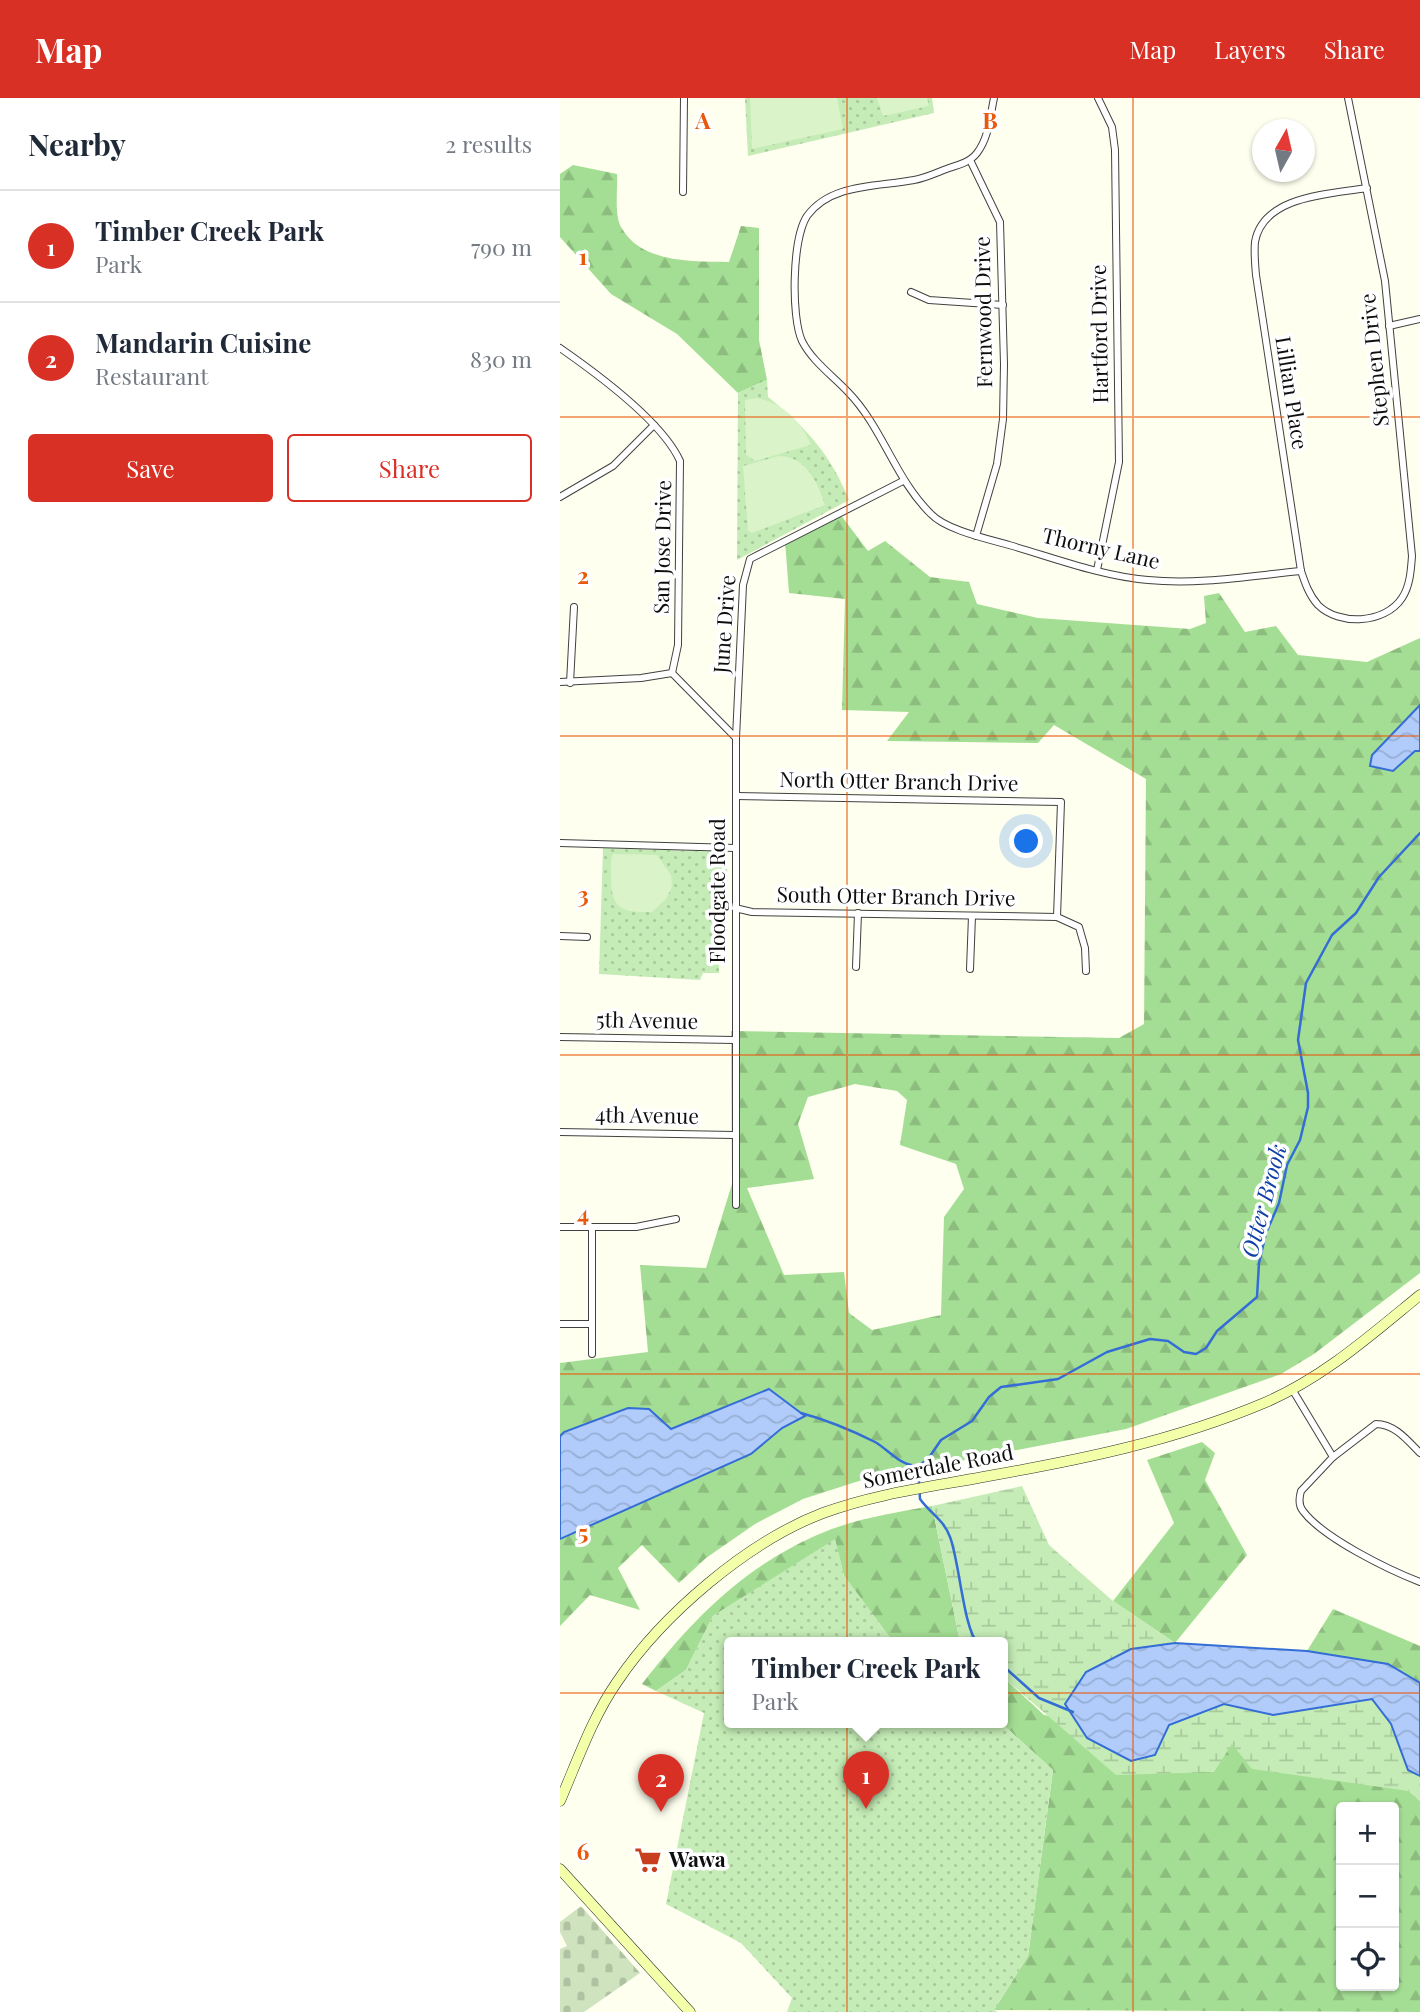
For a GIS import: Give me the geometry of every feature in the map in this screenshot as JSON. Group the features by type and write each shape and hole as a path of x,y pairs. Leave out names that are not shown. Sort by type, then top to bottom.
{"main road":[{"name":"Somerdale Road","path":"560,1801 603,1705 636,1657 724,1570 789,1529 823,1513 881,1496 1040,1467 1163,1439 1265,1403 1292,1390 1338,1361 1420,1295"},
{"path":"560,1869 688,2012"}],"street":[{"path":"683,192 684,98"},
{"path":"970,160 987,133 994,98"},
{"name":"Hartford Drive","path":"1097,570 1119,462 1115,150 1112,127 1098,98"},
{"name":"Stephen Drive","path":"1348,98 1385,281 1412,556 1407,590 1401,601 1387,612"},
{"name":"Fernwood Drive","path":"970,160 1000,222 1003,305 1003,419 997,464 976,536"},
{"name":"Thorny Lane","path":"970,160 917,180 854,189 827,197 807,217 801,231 795,316 801,339 808,352 859,403 916,499 940,520 976,536 1097,570 1145,580 1183,582 1301,570"},
{"name":"Lillian Place","path":"1367,188 1286,205 1260,228 1255,242 1256,275 1301,570 1308,592 1319,606 1329,612 1357,620 1387,612"},
{"path":"911,292 929,300 1003,305"},
{"path":"1389,326 1420,319"},
{"path":"560,359 563,351"},
{"name":"San Jose Drive","path":"563,351 592,371 654,425 674,446 680,461 682,479 678,645 672,673"},
{"path":"560,497 613,466 654,425"},
{"name":"June Drive","path":"736,738 743,584 750,559 903,481"},
{"path":"570,683 574,607"},
{"path":"560,682 672,673 736,738"},
{"name":"Floodgate Road","path":"736,738 736,1205"},
{"name":"North Otter Branch Drive","path":"736,796 1061,802 1057,917"},
{"path":"560,843 735,848"},
{"name":"South Otter Branch Drive","path":"735,908 752,912 1057,917"},
{"path":"856,967 858,913"},
{"path":"971,969 972,916"},
{"path":"1057,917 1079,927 1085,948 1086,971"},
{"path":"560,936 587,937"},
{"name":"5th Avenue","path":"560,1037 734,1040"},
{"name":"4th Avenue","path":"560,1132 734,1135"},
{"path":"560,1227 636,1227 676,1219"},
{"path":"592,1228 592,1354"},
{"path":"560,1324 591,1324"},
{"path":"1292,1390 1333,1457"},
{"path":"1420,1453 1394,1429 1376,1424 1333,1457 1301,1490 1299,1505 1303,1512 1339,1540 1395,1572 1420,1582"}],"green space":[{"path":"745,98 932,98 934,113 748,156"},
{"path":"750,98 837,98 843,129 752,149"},
{"path":"877,98 927,98 929,106 883,116"},
{"path":"573,165 617,174 617,209 621,227 641,248 655,254 685,260 729,262 741,226 759,228 759,340 767,380 738,393 677,334 611,294 560,237 560,174"},
{"path":"767,380 768,397 794,419 816,443 834,469 849,500 737,560 738,393"},
{"path":"756,398 774,404 790,414 811,445 755,461 746,455 745,400"},
{"path":"779,456 788,457 804,466 819,488 825,505 752,533 748,531 743,466"},
{"path":"840,514 868,551 885,541 930,577 969,582 977,604 1038,618 1190,629 1206,623 1204,596 1219,593 1245,632 1276,626 1298,655 1367,662 1420,638 1420,1273 1314,1354 1281,1374 1126,1429 862,1480 803,1499 755,1524 706,1558 679,1583 642,1545 618,1568 640,1610 590,1595 560,1626 560,1539 751,1454 782,1428 805,1416 769,1389 671,1429 649,1409 629,1408 560,1436 560,1363 648,1352 640,1265 706,1268 732,1184 731,1031 1119,1038 1144,1024 1146,779 1054,725 1038,743 887,741 909,712 842,710 845,599 789,593 785,541","holes":["855,1084 897,1091 907,1100 900,1145 956,1164 964,1189 944,1217 941,1315 872,1330 849,1313 844,1272 784,1275 747,1188 814,1179 798,1124 808,1097"]},
{"path":"603,848 727,852 728,908 720,914 719,973 703,973 700,980 599,974"},
{"path":"613,854 657,855 671,875 672,887 666,899 652,912 632,911 616,902 611,887"},
{"path":"1202,1442 1215,1453 1205,1480 1247,1555 1175,1643 1113,1601 1174,1523 1147,1460"},
{"path":"1022,1486 1049,1545 1113,1601 1175,1643 1131,1649 1155,1755 1169,1725 1224,1704 1273,1715 1372,1699 1391,1724 1408,1770 1420,1776 1420,1801 1409,1791 1252,1769 1232,1744 1214,1772 1116,1775 1008,1681 1008,1637 959,1637 932,1506"},
{"path":"932,1506 959,1637 890,1637 844,1576 835,1540 713,1616 686,1670 656,1691 642,1684 699,1618 765,1563 831,1529 873,1517"},
{"path":"835,1539 844,1576 890,1637 724,1637 724,1728 1007,1728 1053,1770 1028,1956 994,2010 998,2012 787,2012 792,1998 741,1943 666,1904 704,1713 656,1691 686,1670 713,1616"},
{"path":"1333,1609 1420,1646 1420,1683 1388,1664 1307,1651"},
{"path":"1008,1682 1044,1715 1232,1743 1409,1791 1420,1801 1420,2012 994,2010 1028,1956 1053,1770 1007,1728"},
{"path":"581,1906 640,1973 584,2012 560,2012 560,1949 567,1946 560,1932 560,1922"}],"water":[{"path":"1420,705 1420,751 1415,751 1393,771 1370,766 1372,755"},
{"path":"769,1389 805,1416 782,1428 751,1454 560,1539 560,1436 564,1432 628,1408 649,1409 671,1429"},
{"path":"1175,1643 1307,1651 1388,1664 1420,1683 1420,1776 1408,1770 1391,1724 1372,1699 1273,1715 1224,1704 1169,1725 1155,1755 1131,1761 1087,1738 1065,1704 1086,1672 1131,1649"}],"waterway":[{"name":"Otter Brook","path":"918,1466 928,1459 941,1440 972,1421 989,1397 1001,1387 1058,1379 1107,1352 1150,1339 1168,1341 1184,1352 1196,1354 1206,1348 1217,1331 1257,1297 1259,1263 1266,1233 1279,1203 1287,1165 1300,1140 1308,1107 1298,1040 1306,983 1332,935 1356,913 1379,877 1420,833"},
{"path":"801,1413 857,1433 875,1442 900,1461 918,1466"},
{"path":"918,1466 920,1499 941,1521 950,1537 965,1610 974,1637"},
{"path":"1008,1670 1039,1698 1073,1712"}],"place":[{"name":"Timber Creek Park","path":"866,1809"},
{"name":"Mandarin Cuisine","path":"661,1812"},
{"name":"Wawa","path":"648,1860"}]}
